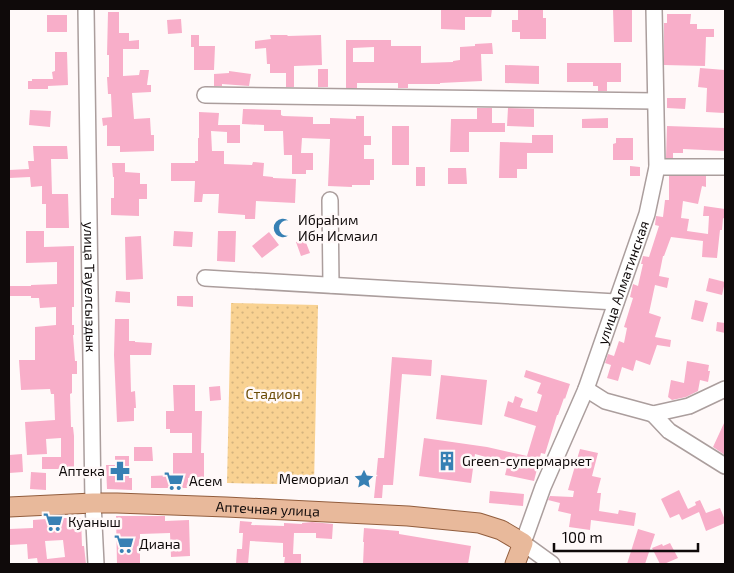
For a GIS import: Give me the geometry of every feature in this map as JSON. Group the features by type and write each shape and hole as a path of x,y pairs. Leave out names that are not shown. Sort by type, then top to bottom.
{"main road":[{"name":"Аптечная улица","path":"9,507 93,503 226,506 408,516 479,524 501,530 523,543"},
{"path":"515,564 523,543"}],"street":[{"name":"улица Тауелсыздык","path":"86,9 93,503 96,564"},
{"name":"улица Алматинская","path":"523,543 543,487 586,389 647,214 657,167 654,9"},
{"path":"205,95 655,101"},
{"path":"657,167 725,167"},
{"path":"330,200 331,286"},
{"path":"205,278 616,302"},
{"path":"586,389 605,401 653,414 689,406 725,389"},
{"path":"653,414 668,431 725,466"},
{"path":"523,543 552,564"}],"green space":[{"name":"Стадион","path":"231,303 318,305 314,485 227,483"}],"building":[{"path":"441,9 492,9 491,17 465,17 465,30 441,29"},
{"path":"518,9 543,9 543,18 546,18 546,39 520,39 520,32 512,32 512,20 518,20"},
{"path":"613,9 632,9 632,42 614,42"},
{"path":"108,12 119,12 119,33 129,33 129,41 139,40 139,49 123,49 123,76 139,75 140,70 149,70 147,85 151,85 151,92 132,93 134,119 150,118 151,135 154,135 154,151 120,152 120,146 107,146 107,125 103,126 102,118 112,117 111,94 108,94 107,77 109,77 109,55 107,55"},
{"path":"667,14 691,14 690,24 697,24 697,29 714,29 714,37 706,37 705,66 664,65 664,23 667,23"},
{"path":"47,15 67,15 67,32 47,32"},
{"path":"181,19 182,33 168,34 167,20"},
{"path":"191,35 199,35 199,46 215,46 214,70 194,70 194,47 191,47"},
{"path":"270,35 321,35 322,65 294,66 294,87 286,87 286,73 270,73 270,64 267,64 266,48 255,49 255,41 271,39"},
{"path":"346,40 391,40 391,46 421,46 421,63 453,62 460,60 460,47 492,43 493,54 481,54 482,81 408,84 408,88 398,88 398,83 357,83 357,88 346,88","holes":["374,47 374,62 353,62 353,48"]},
{"path":"55,52 67,52 68,85 48,86 48,89 28,89 28,81 32,81 32,79 53,79 52,72 55,71"},
{"path":"567,63 621,63 621,82 607,82 607,91 598,91 598,86 593,86 593,82 567,82"},
{"path":"505,65 539,66 539,84 505,83"},
{"path":"700,68 725,70 724,113 706,112 707,88 698,87"},
{"path":"318,69 328,69 328,87 318,87"},
{"path":"229,71 251,74 249,86 222,84 222,86 214,86 214,74 229,73"},
{"path":"667,98 686,98 685,109 667,108"},
{"path":"477,108 492,108 492,123 505,123 505,132 469,132 469,152 450,152 451,119 477,119"},
{"path":"508,108 534,109 534,127 507,126"},
{"path":"243,109 281,110 281,115 283,116 313,117 313,124 330,124 330,118 356,119 356,116 364,116 364,136 371,136 371,145 364,145 364,159 374,159 374,180 370,180 370,185 352,185 352,187 328,186 330,139 302,138 301,153 313,153 313,170 306,170 306,174 292,174 292,155 284,155 283,131 264,131 264,125 242,124"},
{"path":"30,110 51,111 50,127 29,125"},
{"path":"199,112 219,113 218,125 240,125 240,143 227,143 227,132 211,131 212,151 224,151 224,164 252,165 253,162 264,163 263,176 296,179 295,203 256,201 255,219 245,219 245,215 218,213 219,194 203,194 202,202 194,202 195,181 171,181 171,163 195,163 195,161 198,161"},
{"path":"608,118 608,128 582,128 582,119"},
{"path":"392,126 409,126 409,165 392,165"},
{"path":"667,126 725,128 725,151 683,149 683,153 673,153 673,158 666,158"},
{"path":"532,135 553,135 553,153 527,153 527,169 517,169 517,178 499,178 500,142 532,143"},
{"path":"616,138 633,138 633,160 613,160 613,144 616,143"},
{"path":"33,146 67,146 68,159 51,159 52,194 68,194 69,228 46,228 46,204 42,204 42,186 31,187 30,177 9,178 9,170 29,169 28,161 34,161"},
{"path":"112,163 125,163 125,172 140,173 140,184 147,184 147,199 139,199 139,216 111,215 111,198 114,198"},
{"path":"630,166 640,167 640,176 630,176"},
{"path":"416,167 425,167 425,186 416,186"},
{"path":"448,168 466,168 467,184 448,184"},
{"path":"669,176 706,176 706,187 702,186 698,204 683,201 681,218 689,219 687,231 708,234 709,216 703,216 704,206 725,209 725,219 723,218 722,230 720,230 717,258 702,257 703,241 671,237 663,256 659,276 669,278 667,288 655,285 649,313 661,317 655,337 671,340 670,347 657,345 650,365 636,360 633,371 622,367 618,381 607,378 611,365 605,363 608,354 614,356 619,341 624,343 627,328 624,327 633,298 630,297 633,284 638,286 643,256 649,257 659,226 655,225 656,216 663,217 665,200 669,200"},
{"path":"26,231 44,231 44,247 74,246 74,307 72,307 72,325 74,325 73,335 77,374 72,374 72,393 70,394 71,427 73,427 74,436 74,469 42,469 42,457 61,457 61,438 46,439 47,454 27,455 25,422 55,420 54,394 51,394 50,389 21,390 19,360 35,360 35,327 56,325 56,307 40,308 39,298 31,298 31,296 9,296 9,286 57,284 57,262 26,263"},
{"path":"174,231 193,232 192,247 173,246"},
{"path":"218,231 236,231 235,262 217,261"},
{"path":"269,232 279,245 262,258 252,246"},
{"path":"141,236 143,279 126,280 125,237"},
{"path":"305,240 310,253 301,256 296,242"},
{"path":"709,278 725,282 722,295 706,291"},
{"path":"116,291 130,292 130,303 115,302"},
{"path":"177,296 193,296 193,307 177,306"},
{"path":"695,300 708,303 703,322 691,319"},
{"path":"115,319 129,319 129,341 152,343 151,355 130,355 131,392 135,391 136,408 134,408 134,421 117,422 114,355"},
{"path":"717,322 725,323 725,333 716,331"},
{"path":"392,357 432,360 431,376 402,374 393,485 383,485 382,498 374,498 378,458 384,458"},
{"path":"687,361 709,365 708,382 700,380 698,391 686,397 672,400 668,397 671,380 684,383"},
{"path":"526,370 570,384 557,415 545,454 541,453 534,481 505,475 508,463 475,454 471,483 419,476 424,438 487,447 527,456 536,426 504,416 508,401 513,403 515,396 523,399 520,407 537,412 542,395 537,393 541,383 524,377"},
{"path":"441,375 487,380 482,425 436,419"},
{"path":"173,385 195,385 195,411 202,411 201,453 204,453 204,477 188,478 188,488 151,488 151,476 173,475 173,453 192,453 192,433 170,433 170,429 166,429 166,411 174,411"},
{"path":"220,386 221,400 210,401 209,387"},
{"path":"725,421 725,455 713,447"},
{"path":"134,447 152,447 153,461 134,461"},
{"path":"580,449 598,453 592,476 601,478 597,493 601,493 599,511 618,514 619,510 636,513 634,526 591,520 590,530 569,527 571,514 558,511 560,503 548,500 550,496 573,497 574,491 568,490"},
{"path":"22,454 23,472 9,473 9,455"},
{"path":"115,456 129,456 129,478 132,478 132,490 107,489 106,465 115,465"},
{"path":"31,472 46,473 46,490 30,489"},
{"path":"679,490 688,509 696,505 695,502 700,500 706,513 720,508 725,523 706,531 699,512 682,520 679,514 670,518 661,499"},
{"path":"490,491 524,494 523,506 489,503"},
{"path":"116,516 165,516 165,521 189,520 190,556 171,557 170,533 140,534 140,564 117,564"},
{"path":"81,518 82,546 84,546 86,564 38,564 37,558 28,559 27,544 9,545 9,529 33,528 33,520","holes":["63,540 65,557 47,559 45,541"]},
{"path":"240,521 252,522 251,525 284,526 284,523 302,524 312,522 333,524 332,539 316,538 316,533 294,533 293,554 301,554 301,564 284,564 283,543 250,541 248,564 236,564 237,549 242,549 243,533 239,533"},
{"path":"364,528 399,531 399,534 471,546 468,564 363,564"},
{"path":"638,529 655,534 645,564 627,564"},
{"path":"670,543 678,558 660,564 652,548"}],"place":[{"name":"Ибраһим Ибн Исмаил","path":"283,228"},
{"name":"Green-супермаркет","path":"447,461"},
{"name":"Аптека","path":"120,471"},
{"name":"Мемориал","path":"364,479"},
{"name":"Асем","path":"174,481"},
{"name":"Куаныш","path":"53,522"},
{"name":"Диана","path":"124,544"}]}
